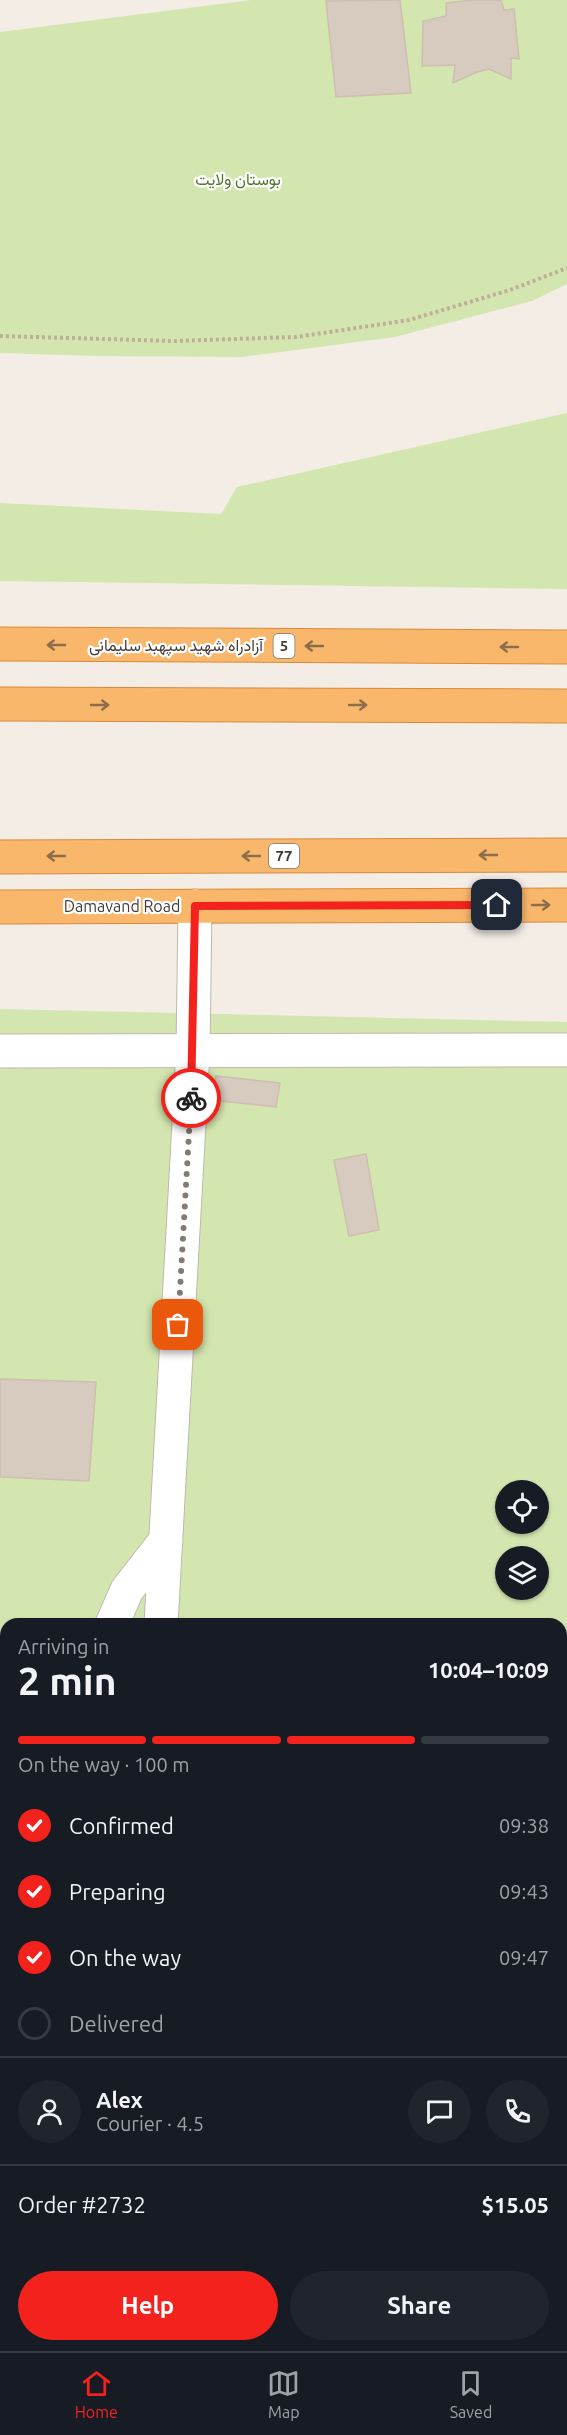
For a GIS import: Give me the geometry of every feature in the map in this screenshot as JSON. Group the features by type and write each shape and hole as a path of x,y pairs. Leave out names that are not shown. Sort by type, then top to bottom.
{"highway":[{"name":"آزادراه شهید سپهبد سلیمانی","path":"0,644 567,647"},
{"path":"0,705 567,706"},
{"name":"77","path":"0,856 567,855"},
{"name":"Damavand Road","path":"0,907 567,905"}],"street":[{"path":"161,1618 193,1052 195,906"},
{"path":"0,1051 567,1050"},
{"path":"115,1618 127,1590 166,1540"}],"path":[{"path":"0,336 174,341 296,337 409,320 510,290 567,268"}],"green space":[{"name":"بوستان ولایت","path":"251,0 567,0 567,284 532,301 395,337 242,357 0,353 0,32"},
{"path":"567,413 567,589 0,581 0,503 221,514 237,487"},
{"path":"0,1009 567,1022 567,1618 0,1618"}],"building":[{"path":"400,0 411,93 336,97 326,1"},
{"path":"501,0 504,10 514,9 519,59 511,58 511,79 489,69 453,83 455,65 422,66 423,21 446,16 446,3"},
{"path":"216,1076 280,1083 276,1107 212,1100"},
{"path":"366,1154 379,1230 349,1236 334,1160"},
{"path":"0,1379 96,1382 89,1481 0,1477"}],"way so far":[{"path":"178,1325 191,1098"}],"route":[{"path":"191,1098 195,906 497,905"}]}
